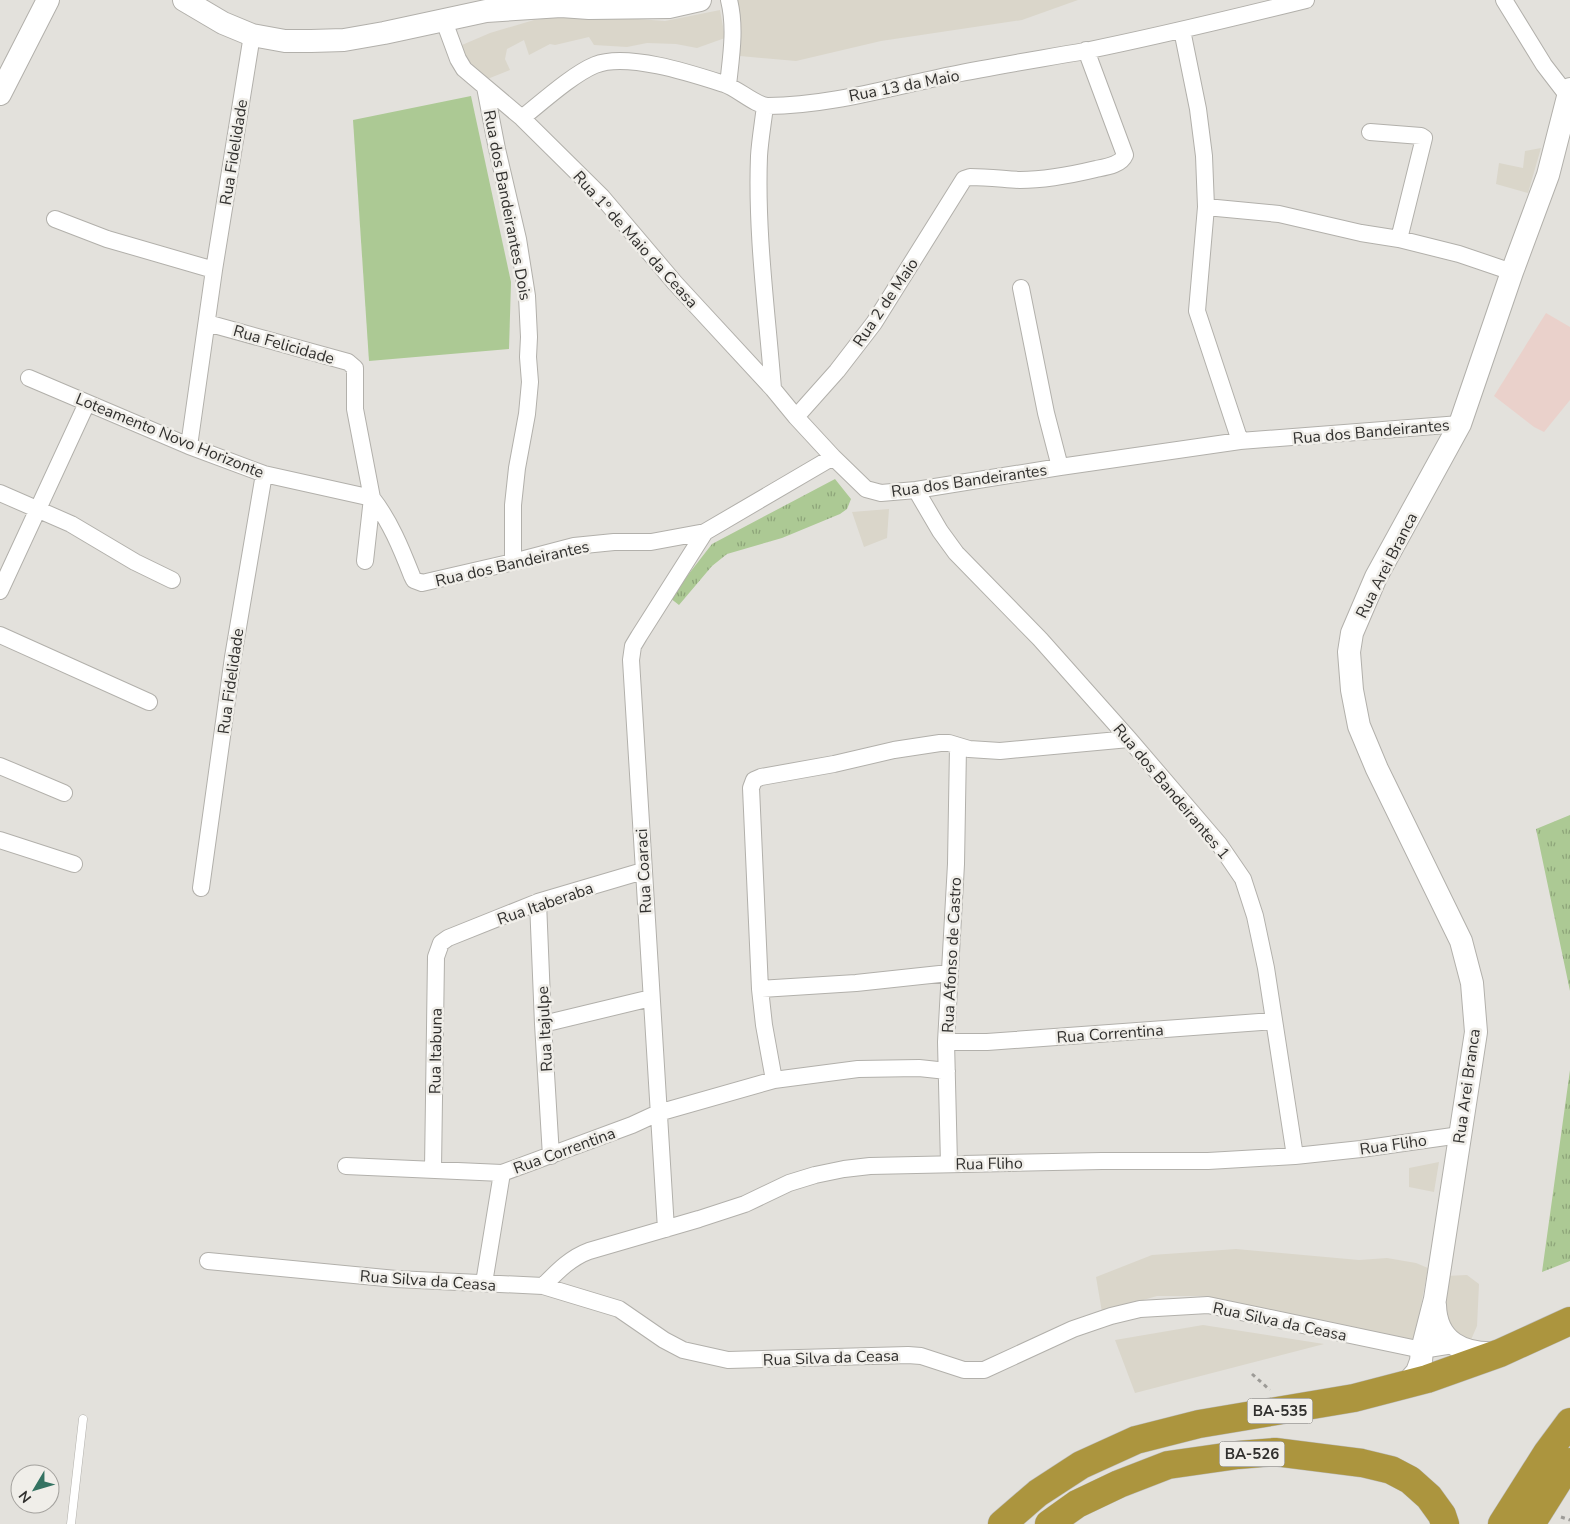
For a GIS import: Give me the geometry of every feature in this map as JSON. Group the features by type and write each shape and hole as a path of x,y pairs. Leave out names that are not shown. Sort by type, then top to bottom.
{"highway":[{"name":"BA-535","path":"1002,1524 1038,1493 1081,1465 1136,1440 1199,1424 1354,1398 1428,1379 1500,1353 1570,1321"},
{"path":"1502,1524 1547,1453 1570,1422"},
{"name":"BA-526","path":"1049,1524 1077,1504 1119,1484 1168,1465 1275,1452 1362,1463 1391,1470 1410,1480 1429,1497 1442,1515 1445,1524"},
{"path":"1531,1524 1570,1462"}],"main road":[{"path":"0,94 48,0"},
{"path":"184,0 223,23 252,35 285,40 344,40 486,11 561,3 589,8 669,7 700,0"},
{"name":"Rua Arei Branca","path":"1401,1386 1417,1372 1435,1299 1476,1032 1472,982 1461,941 1377,769 1359,726 1352,690 1349,652 1352,633 1376,577 1460,424 1548,174 1569,92"},
{"name":"Rua Arei Branca","path":"1435,1299 1436,1318 1442,1332 1453,1345"},
{"path":"1453,1345 1486,1354 1500,1353"}],"street":[{"path":"728,85 732,37 732,12 729,0"},
{"name":"Rua 13 da Maio","path":"765,106 804,103 877,92 951,75 1182,30 1306,0"},
{"name":"Rua Arei Branca","path":"1504,0 1544,65 1569,92"},
{"name":"Rua 1º de Maio da Ceasa","path":"444,21 458,59 464,69 522,118 602,197 675,284 774,389 833,458"},
{"path":"1182,30 1198,110 1204,156 1206,206 1197,311 1240,441"},
{"name":"Rua Fidelidade","path":"189,446 206,322 252,35"},
{"name":"Rua 2 de Maio","path":"796,417 837,371 874,322 964,179 970,176 1021,180 1064,177 1111,165 1122,160 1125,155 1086,50"},
{"path":"522,118 583,72 596,64 607,62 663,66 728,85 765,106 760,156 760,216 764,292 774,389"},
{"name":"Rua dos Bandeirantes Dois","path":"485,86 497,149 518,239 528,296 530,382 513,505 513,562"},
{"path":"1370,132 1421,136 1424,138 1399,239"},
{"path":"1206,206 1279,214 1361,233 1399,239 1459,254 1512,272"},
{"path":"55,219 107,239 214,270"},
{"path":"1021,288 1046,413 1060,467"},
{"name":"Rua Felicidade","path":"206,322 353,365 356,372 356,410 372,498"},
{"name":"Loteamento Novo Horizonte","path":"30,378 189,446 264,474 372,498"},
{"path":"0,591 87,403"},
{"name":"Rua dos Bandeirantes","path":"372,498 383,512 393,531 414,580 422,583 574,546 614,542 651,542 705,532 833,458 866,490 881,493 916,490 1240,441 1460,424"},
{"name":"Rua Fidelidade","path":"201,888 233,657 264,474"},
{"name":"Rua dos Bandeirantes 1","path":"916,490 940,532 956,553 1040,638 1129,739 1219,844 1243,879 1255,916 1266,968 1295,1156"},
{"path":"0,493 71,524 135,562 172,580"},
{"path":"365,561 372,498"},
{"name":"Rua Coaraci","path":"666,1229 631,660 633,646 705,532"},
{"path":"0,635 149,702"},
{"path":"774,1080 764,1025 760,989 751,788 754,780 761,776 940,743 983,751 1000,751 1129,739"},
{"name":"Rua Afonso de Castro","path":"948,1164 946,1042 956,864 958,746"},
{"path":"0,766 64,793"},
{"path":"0,840 74,864"},
{"name":"Rua Itaberaba","path":"448,938 538,902 643,871"},
{"name":"Rua Itajulpe","path":"538,902 551,1156"},
{"name":"Rua Itabuna","path":"432,1169 436,957 441,943 448,938"},
{"path":"760,989 856,983 949,973"},
{"path":"543,1024 651,998"},
{"name":"Rua Correntina","path":"946,1042 987,1042 1274,1022"},
{"name":"Rua Correntina","path":"346,1166 502,1173 632,1125 658,1113 774,1080 858,1069 919,1068 947,1071"},
{"name":"Rua Fliho","path":"543,1286 560,1268 581,1254 745,1204 789,1184 815,1175 844,1169 870,1166 948,1164 1208,1161 1295,1156 1361,1149 1460,1134"},
{"path":"484,1283 502,1173"},
{"name":"Rua Silva da Ceasa","path":"208,1261 386,1278 543,1286 619,1309 664,1340 683,1350 728,1360 908,1355 921,1356 964,1370 984,1370 1073,1329 1111,1316 1140,1309 1208,1305 1422,1350 1453,1345"}],"lane":[{"path":"72,1524 83,1419"}],"shaded area":[{"path":"737,0 1078,0 1022,20 881,41 796,61 740,56 740,20"},
{"path":"720,10 725,38 697,48 676,44 647,43 627,47 594,45 589,37 555,45 550,44 529,55 524,40 507,49 505,59 510,70 485,80 466,64 462,45 490,33 534,20 566,16 597,16 665,21"},
{"path":"1541,148 1528,193 1496,184 1499,163 1523,168 1525,151"},
{"path":"1546,313 1570,327 1570,400 1544,432 1534,427 1494,396"},
{"path":"889,509 887,538 864,547 852,512"},
{"path":"1439,1162 1434,1192 1409,1187 1409,1168"},
{"path":"1236,1249 1359,1260 1387,1258 1416,1263 1428,1268 1414,1342 1206,1296 1157,1296 1102,1312 1096,1277 1152,1255"},
{"path":"1467,1275 1479,1284 1477,1326 1470,1342 1449,1332 1444,1321 1446,1276"},
{"path":"1203,1325 1324,1344 1135,1393 1115,1340"}],"green space":[{"path":"471,96 511,282 509,349 369,361 353,120"},
{"path":"835,479 851,499 847,509 840,514 782,538 727,554 712,566 679,605 670,598 712,544"},
{"path":"1570,815 1570,991 1536,829"},
{"path":"1570,1070 1570,1261 1542,1272"}]}
